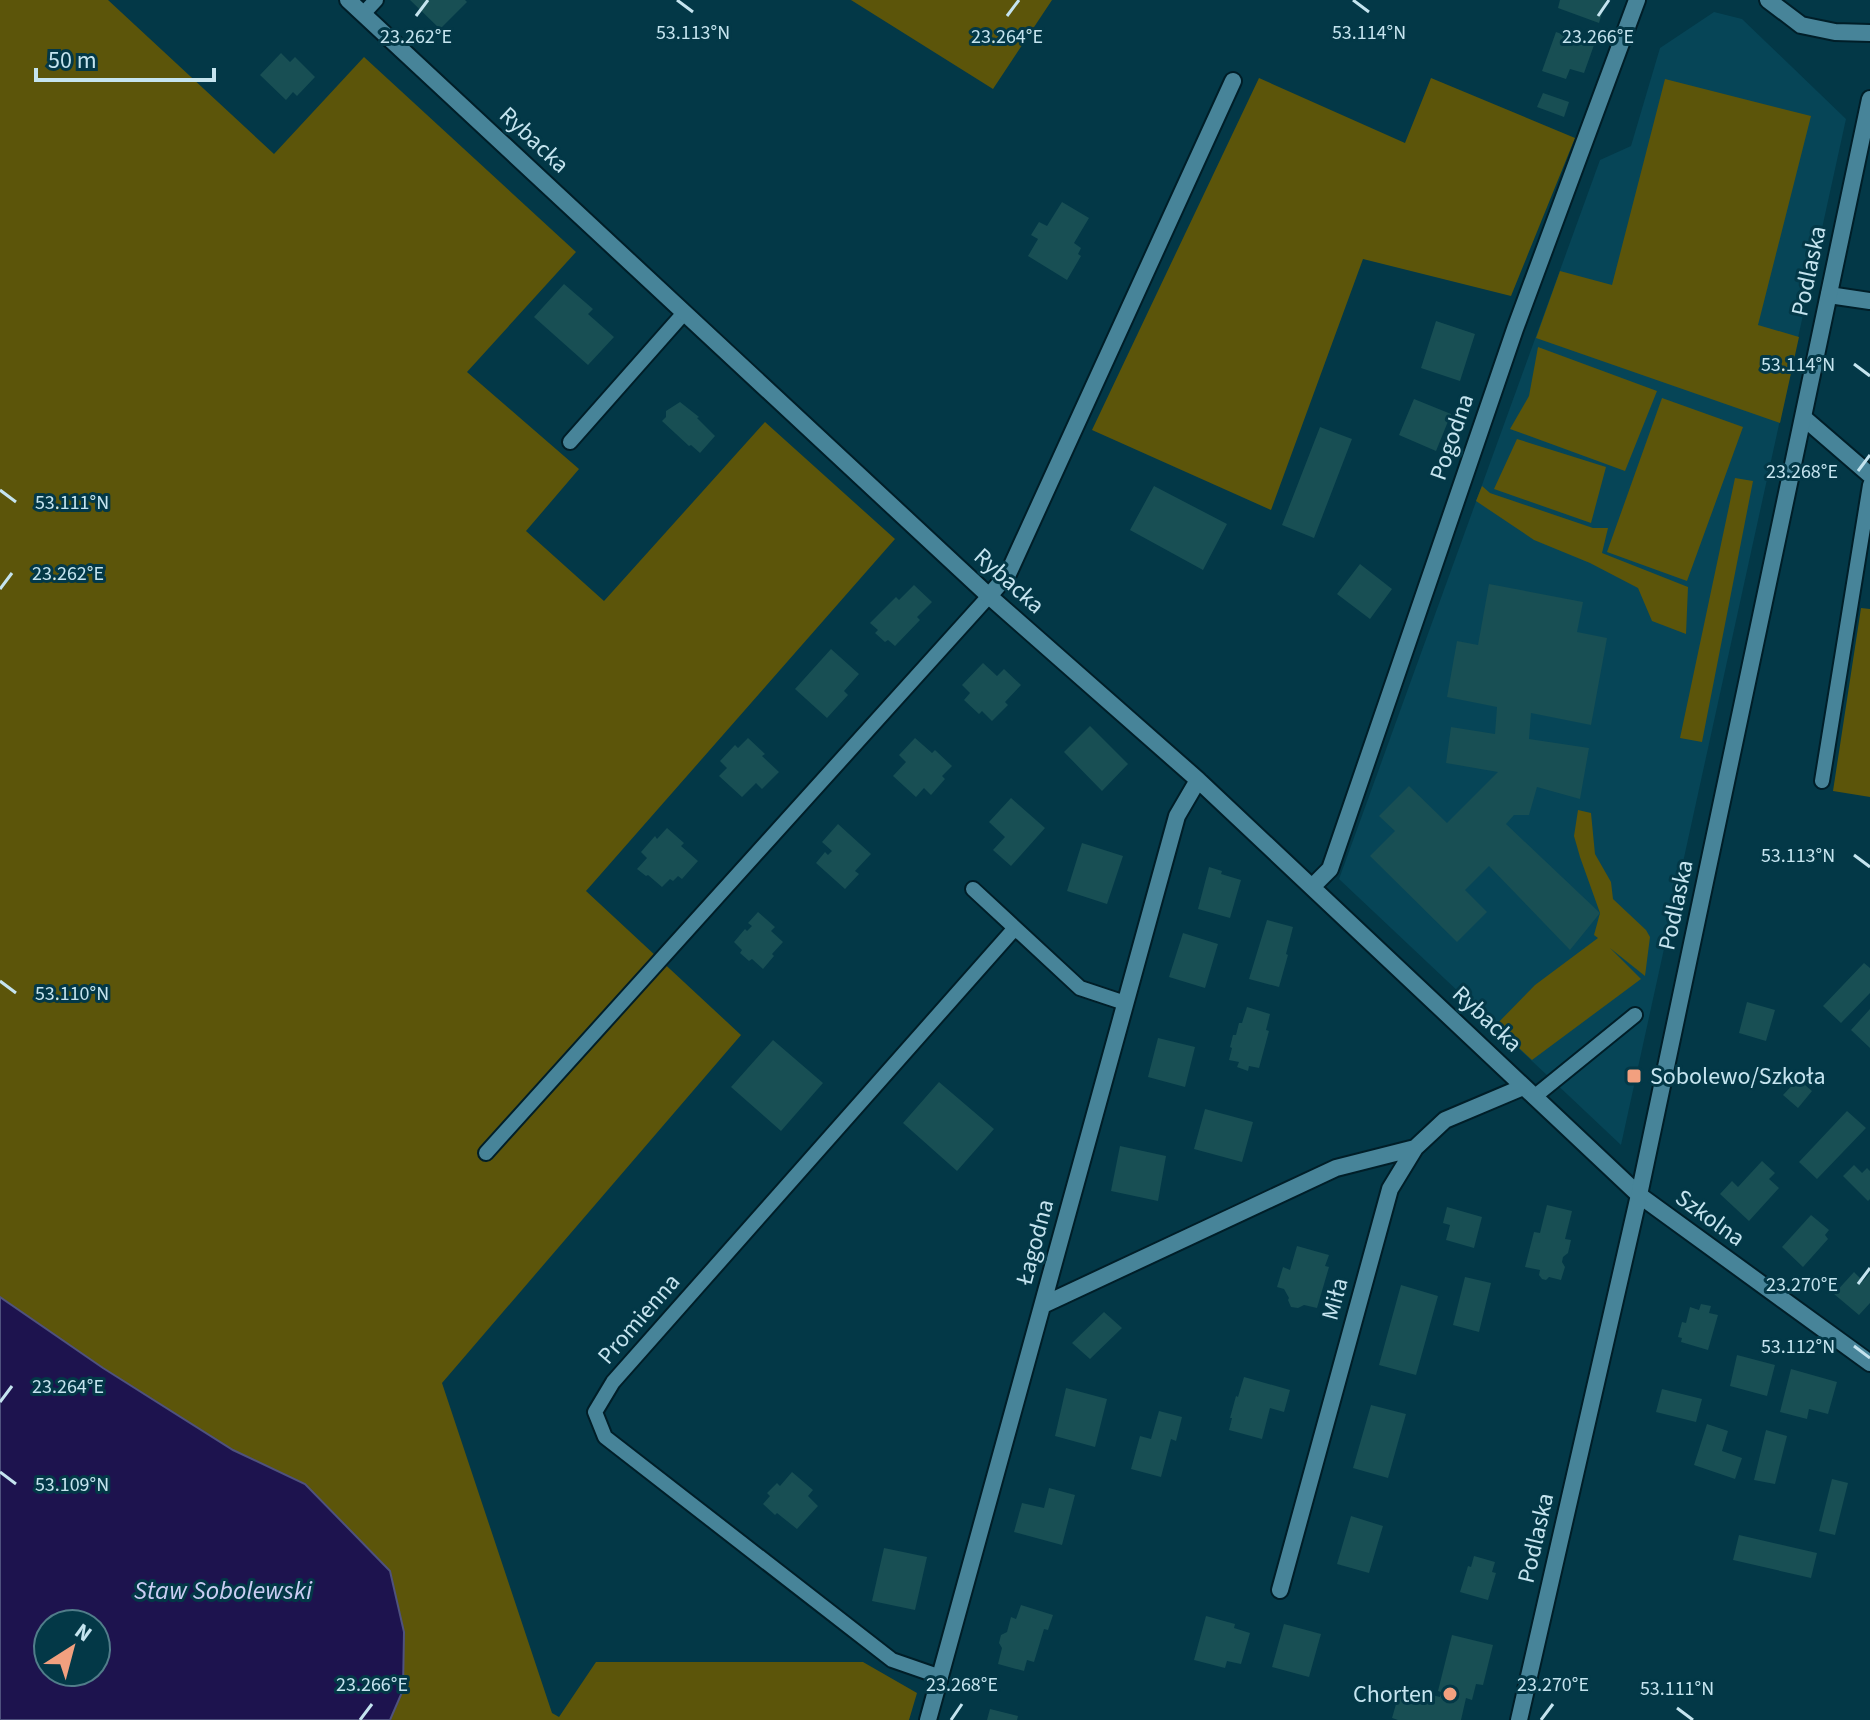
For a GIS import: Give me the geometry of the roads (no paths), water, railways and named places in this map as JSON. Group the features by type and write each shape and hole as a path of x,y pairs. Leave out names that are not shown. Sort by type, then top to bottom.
{"street":[{"name":"Rybacka","path":"348,0 989,596 1198,780 1639,1195"},
{"name":"Pogodna","path":"1312,887 1330,869 1515,329 1637,0"},
{"path":"1768,0 1801,25 1835,32 1870,33"},
{"path":"989,596 1008,574 1233,81"},
{"name":"Podlaska","path":"1519,1720 1639,1195 1870,99"},
{"path":"1829,295 1870,301"},
{"path":"1804,418 1870,475"},
{"name":"Łagodna","path":"928,1720 1177,816 1198,780"},
{"name":"Miła","path":"1280,1590 1390,1189 1415,1148 1445,1120 1529,1092"},
{"path":"1043,1305 1336,1168 1415,1148"},
{"name":"Szkolna","path":"1639,1195 1870,1363"}],"lane":[{"path":"363,14 376,0"},
{"path":"570,442 684,313"},
{"path":"1822,781 1870,485"},
{"path":"486,1153 989,596"},
{"path":"973,889 1080,988 1125,1003"},
{"name":"Promienna","path":"941,1677 892,1660 605,1437 595,1412 613,1382 1015,928"},
{"path":"1529,1092 1635,1015"}],"water":[{"name":"Staw Sobolewski","path":"0,1297 103,1368 233,1450 305,1484 390,1571 404,1632 403,1690 390,1720 0,1720"}],"place":[{"name":"Sobolewo/Szkoła","path":"1634,1076"},
{"name":"Chorten","path":"1450,1694"}]}
